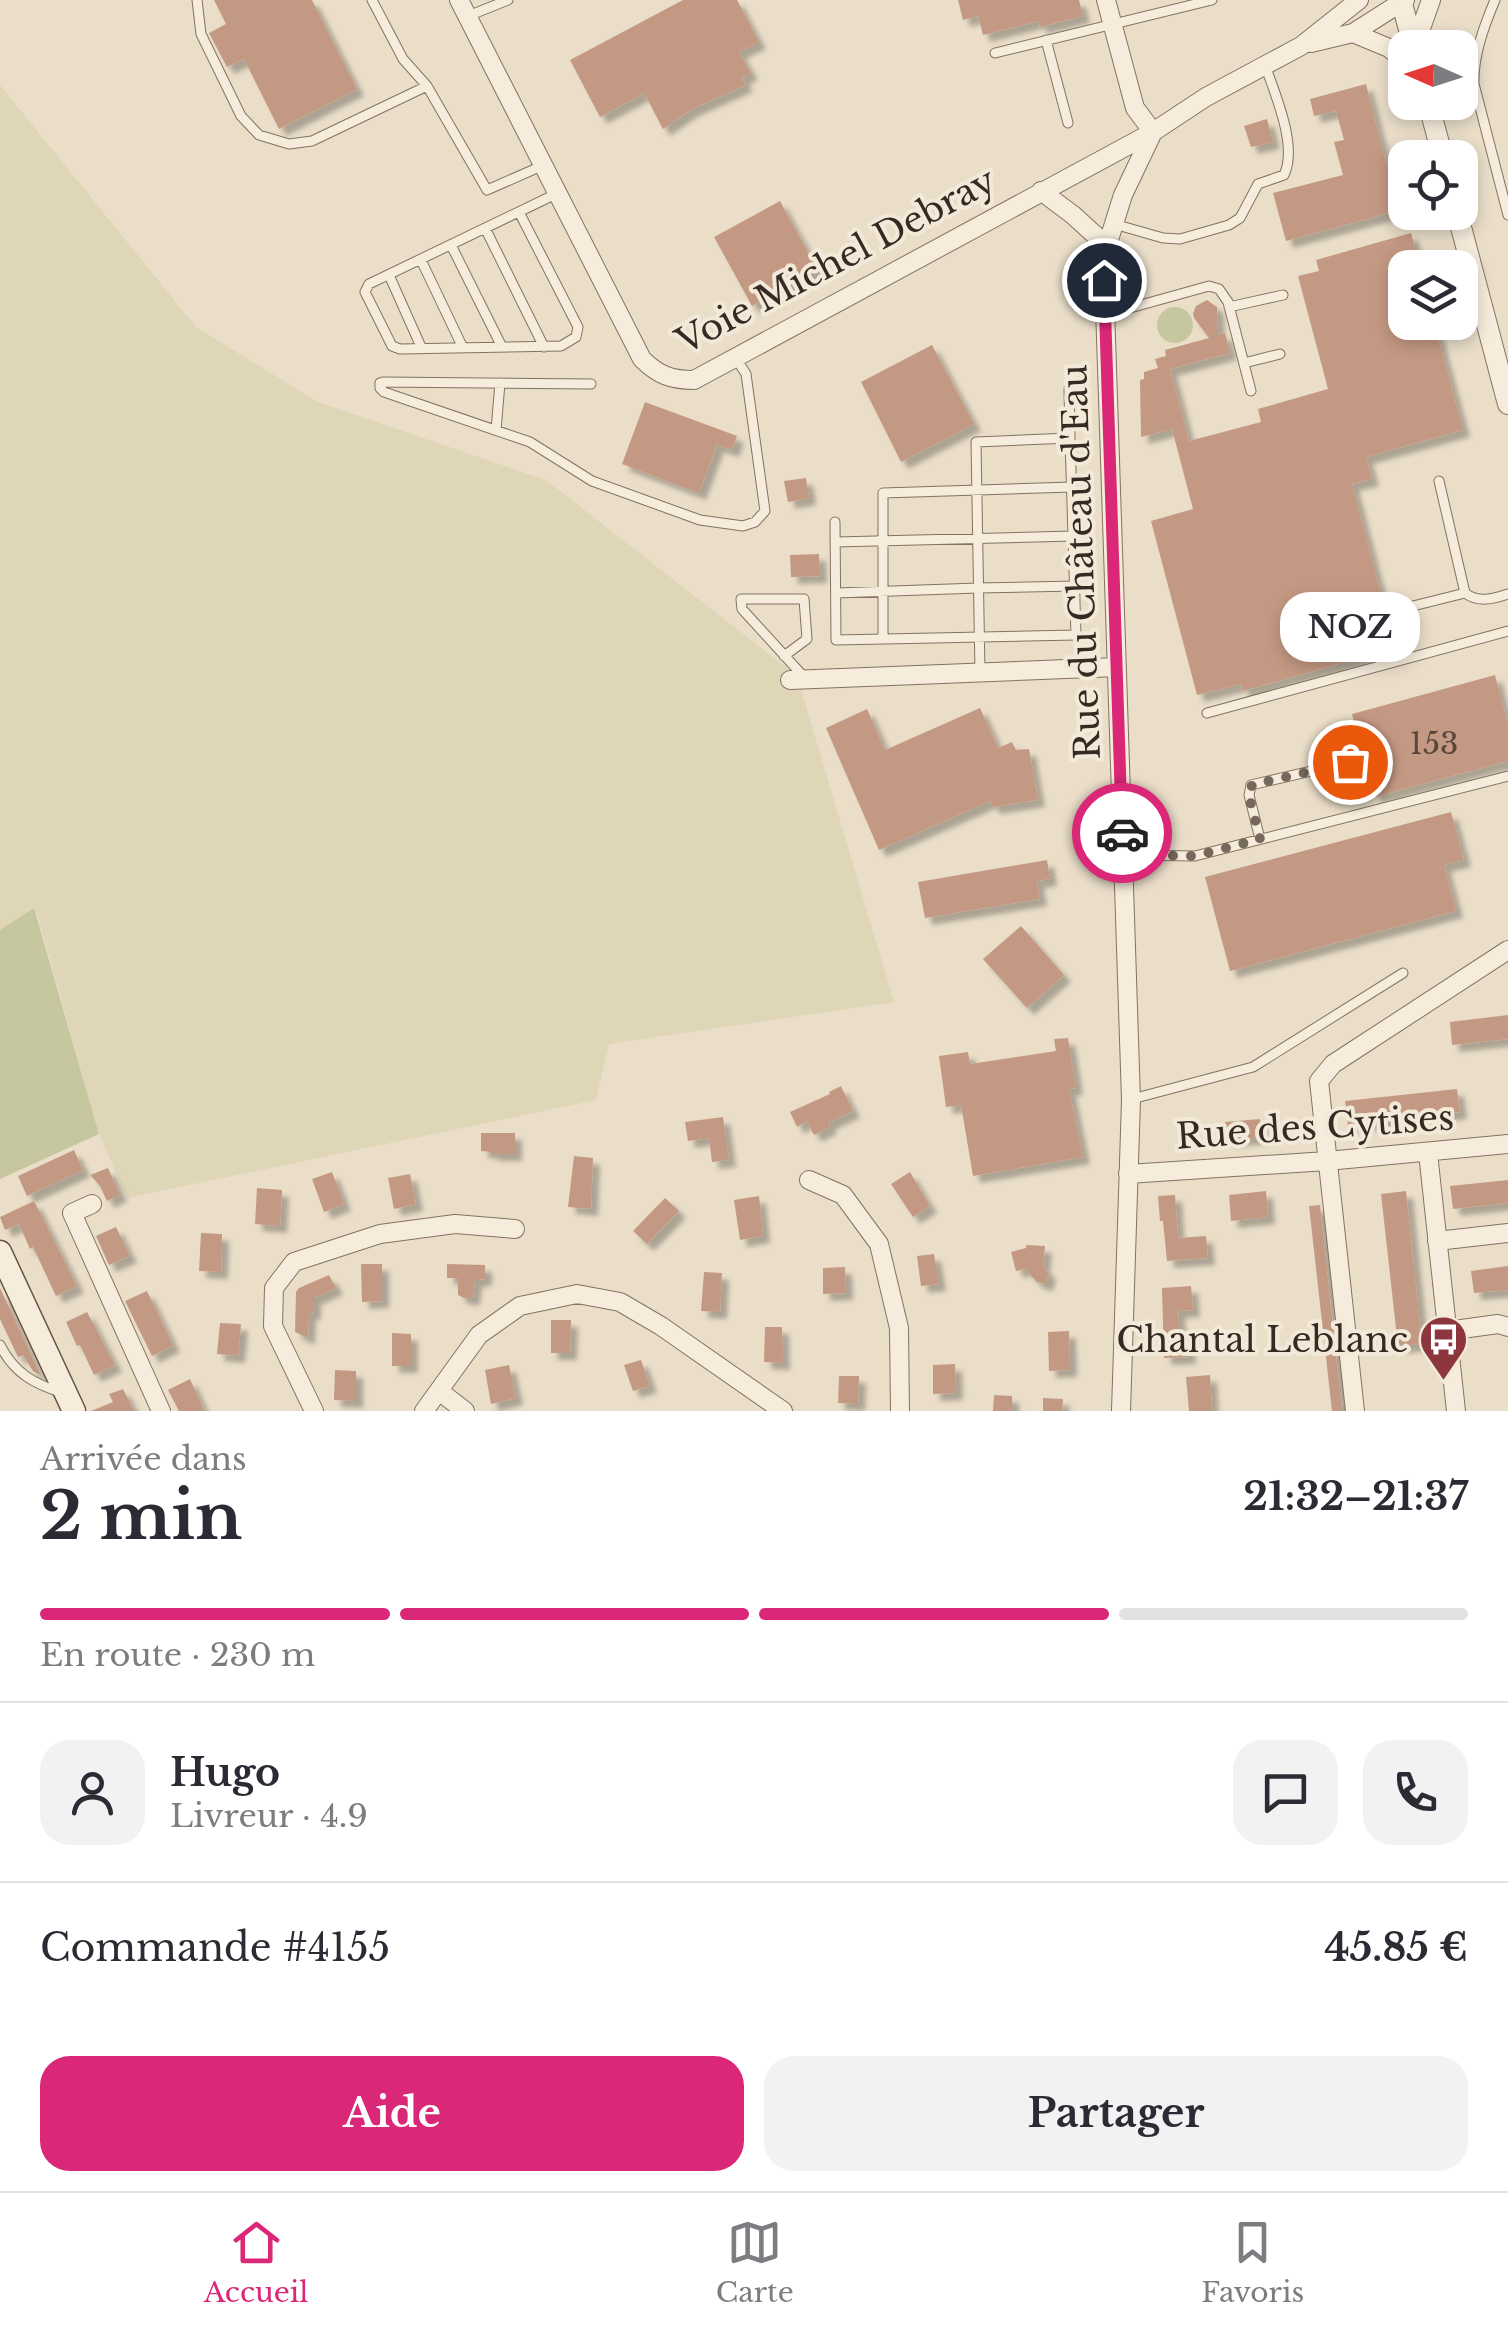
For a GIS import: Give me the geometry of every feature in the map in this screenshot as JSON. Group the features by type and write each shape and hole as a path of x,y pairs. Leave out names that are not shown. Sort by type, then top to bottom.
{"main road":[{"path":"0,1252 70,1402"}],"street":[{"path":"1106,0 1136,108 1153,132 1206,97 1301,46 1359,0"},
{"path":"1301,46 1353,34 1400,0 1409,30"},
{"path":"1420,30 1431,0"},
{"name":"Voie Michel Debray","path":"464,8 642,359 672,380 694,380 1153,132"},
{"path":"1353,34 1388,48"},
{"name":"Rue du Château d'Eau","path":"1121,1411 1132,1100 1104,280 1107,246 1123,195 1153,132"},
{"path":"1041,192 1107,246"},
{"path":"1462,230 1508,404"},
{"path":"798,679 1117,667"},
{"path":"1355,1411 1319,1081 1332,1064 1508,950"},
{"name":"Rue des Cytises","path":"1128,1174 1327,1162 1508,1144"},
{"path":"1428,1153 1456,1411"},
{"path":"809,1180 843,1195 879,1244 899,1328 900,1411"},
{"path":"92,1204 72,1212 161,1411"},
{"path":"314,1411 273,1326 274,1288 294,1262 380,1234 455,1224 516,1230"},
{"path":"1437,1241 1508,1232"},
{"path":"424,1411 480,1335 520,1306 577,1294 620,1302 782,1411"},
{"path":"1447,1331 1498,1324 1508,1327"},
{"path":"440,1391 466,1411"}],"lane":[{"path":"197,0 202,34 241,116 259,135 289,144 312,142 427,86"},
{"path":"372,0 402,60 427,86 487,190 544,165"},
{"path":"464,8 508,0"},
{"path":"995,52 1212,0"},
{"path":"1496,0 1474,68 1474,84 1508,216"},
{"path":"1046,40 1068,123"},
{"path":"1114,224 1162,238 1180,239 1230,225 1240,218 1258,184 1284,175 1290,148 1265,65"},
{"path":"519,212 578,327 576,337 562,346 392,346 365,292 369,284 558,193"},
{"path":"486,228 544,346"},
{"path":"451,245 502,347"},
{"path":"421,260 464,348"},
{"path":"388,275 422,349"},
{"path":"1105,306 1130,308 1210,286 1219,289 1230,307 1251,392"},
{"path":"1230,307 1283,295"},
{"path":"1244,363 1280,354"},
{"path":"591,384 380,383 384,392 530,442 592,481 700,520 743,526 755,522 764,511 746,374 735,357"},
{"path":"496,430 500,383"},
{"path":"835,522 836,640 1076,635 1069,389"},
{"path":"980,672 976,442 1070,438"},
{"path":"1439,481 1465,593 1486,599 1508,594"},
{"path":"883,639 883,494 1072,487"},
{"path":"835,542 1074,536"},
{"path":"836,594 1075,586"},
{"path":"1393,611 1465,593"},
{"path":"784,656 807,638 804,600 741,600 742,609 784,656 798,679"},
{"path":"1207,714 1508,632"},
{"path":"1260,839 1249,796 1252,785 1350,762"},
{"path":"1123,855 1195,856 1508,776"},
{"path":"1132,1100 1252,1067 1403,972"},
{"path":"0,1346 14,1368 26,1378 70,1402"}],"shaded area":[{"path":"0,85 196,327 318,402 546,480 797,676 894,1002 609,1044 596,1100 127,1198 99,1134 37,913 0,931"}],"green space":[{"path":"1175,307 1187,313 1193,325 1187,337 1175,343 1163,337 1157,325 1163,313"},
{"path":"34,908 99,1134 0,1179 0,930"}],"building":[{"path":"214,0 312,0 357,89 279,129 244,59 227,67 209,33 226,24"},
{"path":"683,0 737,0 759,42 739,52 751,73 742,78 746,85 692,109 663,129 644,93 600,117 570,60"},
{"path":"958,0 1079,0 1083,16 1040,27 1039,21 983,35 978,16 963,20"},
{"path":"1366,84 1388,163 1388,213 1286,241 1273,193 1343,175 1334,142 1344,140 1336,111 1314,116 1310,99"},
{"path":"1267,119 1273,142 1251,147 1244,126"},
{"path":"780,201 817,269 752,306 714,237"},
{"path":"1411,233 1415,250 1388,250 1388,340 1439,340 1463,430 1366,457 1372,479 1352,484 1395,648 1243,691 1241,684 1197,695 1151,521 1193,509 1172,429 1141,437 1140,380 1144,379 1144,372 1158,368 1155,359 1166,356 1165,350 1209,338 1193,313 1196,306 1207,300 1217,307 1218,335 1225,333 1230,353 1170,369 1189,441 1261,422 1258,409 1328,389 1298,276 1319,271 1316,260"},
{"path":"932,345 974,424 901,462 861,382"},
{"path":"645,402 737,436 732,450 717,445 699,493 622,464"},
{"path":"806,478 809,498 788,502 784,481"},
{"path":"819,554 820,576 791,577 790,555"},
{"path":"1495,675 1508,725 1508,761 1374,797 1352,714"},
{"path":"980,708 998,748 1012,742 1016,750 1029,749 1038,800 993,807 990,801 879,850 826,728 867,709 885,750"},
{"path":"1451,812 1464,860 1444,865 1456,911 1230,971 1205,877"},
{"path":"1047,860 1050,879 1037,881 1040,899 925,918 918,882"},
{"path":"1021,926 1064,975 1027,1008 983,959"},
{"path":"1508,1015 1508,1039 1452,1045 1450,1022"},
{"path":"1068,1038 1076,1088 1069,1089 1083,1157 973,1176 961,1105 946,1107 939,1056 968,1052 970,1064 1056,1051 1054,1039"},
{"path":"841,1086 853,1111 814,1135 807,1121 797,1127 790,1112"},
{"path":"1457,1089 1460,1112 1348,1125 1345,1101"},
{"path":"723,1117 729,1160 712,1162 709,1138 688,1141 685,1122"},
{"path":"1260,1119 1261,1137 1226,1140 1225,1122"},
{"path":"481,1133 515,1133 515,1154 481,1151"},
{"path":"74,1150 83,1170 27,1196 18,1176"},
{"path":"574,1156 593,1158 591,1209 568,1207"},
{"path":"108,1168 120,1195 107,1201 90,1175"},
{"path":"332,1172 344,1204 324,1212 312,1179"},
{"path":"910,1172 930,1206 913,1217 891,1184"},
{"path":"410,1174 416,1204 394,1209 388,1178"},
{"path":"1508,1180 1508,1203 1453,1209 1450,1186"},
{"path":"257,1188 282,1190 280,1226 255,1224"},
{"path":"1266,1191 1268,1217 1231,1221 1229,1195"},
{"path":"1406,1191 1422,1344 1398,1346 1381,1194"},
{"path":"1175,1195 1178,1238 1206,1236 1208,1258 1167,1261 1158,1196"},
{"path":"759,1196 763,1236 740,1240 734,1200"},
{"path":"665,1198 679,1211 647,1244 633,1231"},
{"path":"34,1201 77,1286 56,1296 19,1224 5,1230 0,1217"},
{"path":"1320,1205 1342,1411 1332,1411 1309,1206"},
{"path":"116,1227 130,1256 109,1265 96,1236"},
{"path":"201,1233 222,1234 221,1272 199,1271"},
{"path":"1026,1245 1045,1246 1043,1266 1049,1273 1046,1284 1037,1282 1025,1269 1016,1271 1011,1252"},
{"path":"934,1254 939,1284 921,1286 917,1256"},
{"path":"361,1264 382,1264 382,1301 362,1302"},
{"path":"447,1264 485,1265 485,1279 475,1280 473,1298 458,1295 458,1278 447,1278"},
{"path":"1508,1266 1508,1290 1474,1293 1471,1271"},
{"path":"845,1267 846,1293 823,1294 823,1268"},
{"path":"704,1272 722,1273 720,1312 701,1311"},
{"path":"329,1275 336,1288 314,1298 308,1338 295,1332 296,1292"},
{"path":"1191,1286 1193,1310 1178,1311 1180,1344 1188,1344 1189,1357 1164,1358 1162,1288"},
{"path":"0,1288 40,1375 23,1355 18,1357 0,1319"},
{"path":"147,1291 173,1345 152,1356 125,1301"},
{"path":"87,1312 115,1365 94,1375 66,1322"},
{"path":"551,1320 571,1320 570,1353 551,1353"},
{"path":"220,1323 241,1324 238,1356 217,1354"},
{"path":"765,1327 782,1327 783,1363 764,1362"},
{"path":"1069,1331 1070,1370 1049,1371 1048,1332"},
{"path":"392,1333 411,1334 411,1366 392,1366"},
{"path":"641,1360 650,1386 633,1391 624,1365"},
{"path":"955,1364 956,1393 933,1394 933,1365"},
{"path":"509,1365 516,1398 491,1404 485,1370"},
{"path":"335,1370 356,1371 356,1401 334,1400"},
{"path":"1210,1375 1212,1411 1189,1411 1186,1377"},
{"path":"839,1376 859,1376 858,1404 838,1403"},
{"path":"190,1379 204,1411 179,1411 168,1390"},
{"path":"123,1389 134,1411 91,1411 113,1402 109,1394"},
{"path":"994,1395 1012,1396 1012,1411 993,1411"},
{"path":"1043,1398 1063,1399 1062,1411 1043,1411"}],"way so far":[{"path":"1122,833 1123,855 1195,856 1260,839 1249,796 1252,785 1350,762"}],"place":[{"name":"NOZ","path":"1350,762"},
{"name":"Chantal Leblanc","path":"1443,1382"}],"route":[{"path":"1104,280 1122,833"}]}
